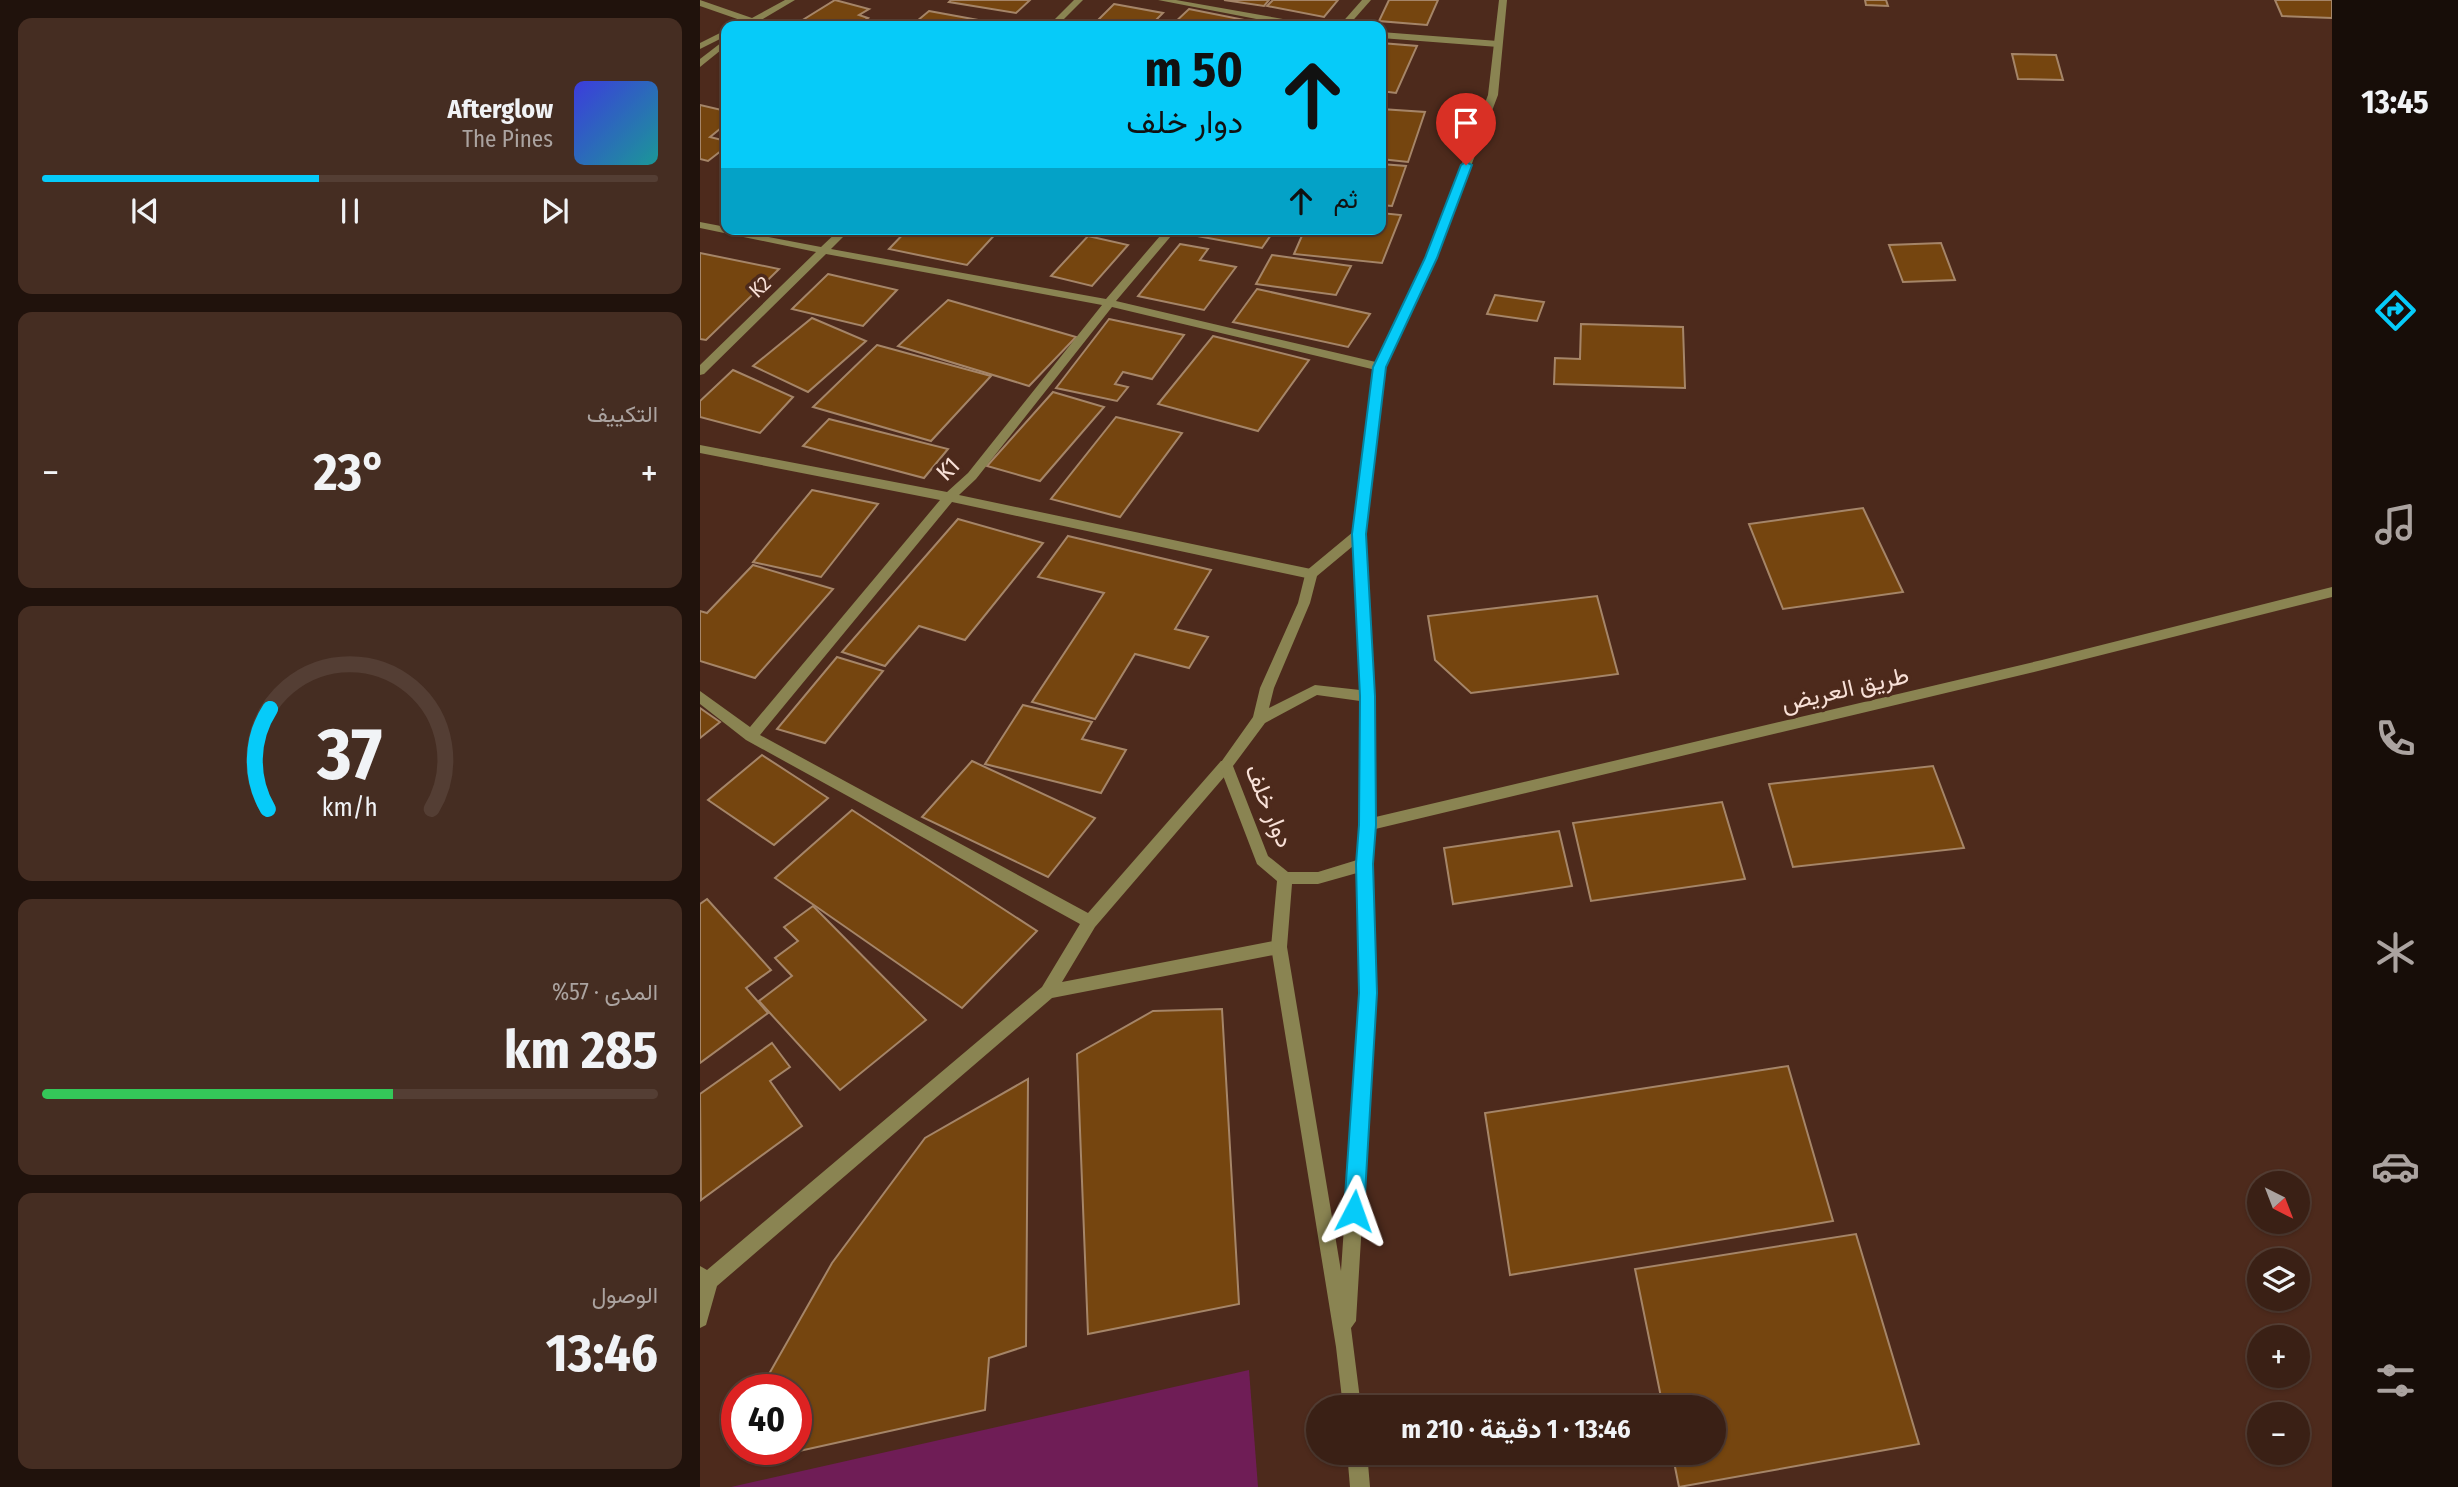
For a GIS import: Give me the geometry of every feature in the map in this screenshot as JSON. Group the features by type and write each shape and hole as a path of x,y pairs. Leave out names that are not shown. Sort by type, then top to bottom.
{"street":[{"path":"752,21 791,0"},
{"path":"1057,21 1079,0"},
{"path":"1162,0 1278,21"},
{"path":"1348,21 1367,0"},
{"path":"1345,1347 1368,993 1364,864 1367,825 1367,696 1359,534 1380,367 1431,258 1493,95 1503,0"},
{"path":"700,3 737,21"},
{"path":"1386,35 1498,44"},
{"path":"700,46 721,36"},
{"path":"700,64 721,46"},
{"path":"700,225 721,229"},
{"path":"748,235 1109,303 1380,367"},
{"name":"K2","path":"700,371 840,235"},
{"name":"K1","path":"751,736 949,498 972,476 1109,303 1167,235"},
{"path":"700,449 1311,574"},
{"path":"1260,719 1267,688 1304,603 1311,574 1359,534"},
{"name":"طريق العريض","path":"1367,825 2042,666 2332,592"},
{"name":"دوار خلف","path":"1364,864 1318,878 1285,878 1262,860 1226,765 1260,719 1315,690 1367,696"},
{"path":"700,696 751,736 1090,922"},
{"path":"700,1319 703,1283 1048,992 1090,922 1226,765"},
{"path":"1285,878 1279,947 1351,1395"},
{"path":"1048,992 1279,947"},
{"path":"1358,1465 1360,1487"}],"shaded area":[{"path":"1249,1370 1258,1487 731,1487"}],"building":[{"path":"835,0 869,9 859,15 868,18 864,21 801,21"},
{"path":"1030,0 1016,13 949,2"},
{"path":"1224,0 1269,0 1264,6"},
{"path":"1273,0 1338,0 1324,17 1267,6"},
{"path":"1389,0 1438,0 1427,25 1379,21"},
{"path":"1865,0 1886,0 1888,6 1866,5"},
{"path":"2275,0 2332,0 2332,18 2282,16"},
{"path":"1114,4 1163,13 1155,21 1097,21"},
{"path":"1189,9 1250,21 1176,21"},
{"path":"929,11 984,21 917,21"},
{"path":"1386,43 1417,46 1396,93 1386,92"},
{"path":"2012,54 2056,55 2063,80 2018,79"},
{"path":"700,105 721,110 721,128 710,137 721,140 721,151 708,161 700,159"},
{"path":"1386,109 1425,112 1408,162 1386,160"},
{"path":"1386,164 1406,166 1392,206 1386,205"},
{"path":"1386,214 1401,215 1382,263 1294,254 1302,235 1386,235"},
{"path":"902,235 994,235 967,265 889,249"},
{"path":"1192,235 1271,235 1262,248"},
{"path":"1088,236 1128,245 1092,286 1051,276"},
{"path":"1941,243 1955,280 1903,282 1889,245"},
{"path":"1180,244 1208,249 1200,260 1236,267 1204,310 1138,296"},
{"path":"700,253 779,269 706,340 700,339"},
{"path":"1272,255 1351,266 1336,295 1256,284"},
{"path":"828,274 897,290 863,326 792,309"},
{"path":"1257,289 1370,314 1348,347 1233,322"},
{"path":"1495,295 1544,302 1537,321 1487,314"},
{"path":"948,300 1076,337 1029,386 898,346"},
{"path":"812,318 866,341 808,392 753,366"},
{"path":"1109,319 1184,335 1152,379 1123,372 1115,384 1128,387 1117,401 1056,388"},
{"path":"1581,324 1683,327 1685,388 1554,384 1555,358 1580,359"},
{"path":"1213,336 1309,360 1258,431 1158,404"},
{"path":"877,345 991,376 931,441 813,407"},
{"path":"733,370 793,397 760,433 700,417 700,401"},
{"path":"1053,392 1104,407 1040,481 987,466"},
{"path":"1116,417 1182,433 1120,517 1051,499"},
{"path":"829,419 948,449 924,478 803,446"},
{"path":"812,490 878,504 821,577 753,562"},
{"path":"1863,508 1903,592 1783,609 1749,524"},
{"path":"958,519 1043,543 965,640 919,626 885,666 842,652"},
{"path":"1068,536 1211,570 1175,629 1208,637 1189,668 1135,654 1095,719 1032,702 1104,593 1038,577"},
{"path":"753,565 833,589 755,678 700,661 700,611 707,613"},
{"path":"1597,596 1618,674 1471,693 1435,660 1428,616"},
{"path":"837,657 883,671 825,743 777,729"},
{"path":"1023,705 1092,722 1082,739 1126,750 1101,793 985,764"},
{"path":"700,708 720,722 700,738"},
{"path":"762,755 828,798 774,845 708,800"},
{"path":"972,761 1095,818 1048,877 922,817"},
{"path":"1933,766 1964,848 1793,867 1769,784"},
{"path":"1722,802 1745,879 1591,901 1573,823"},
{"path":"852,810 1037,931 962,1008 775,878"},
{"path":"1559,831 1572,886 1453,904 1444,848"},
{"path":"707,899 771,970 746,988 768,1013 700,1063 700,904"},
{"path":"813,906 926,1020 840,1090 759,1001 792,976 775,958 798,941 784,927"},
{"path":"1222,1009 1239,1304 1088,1334 1077,1054 1153,1011"},
{"path":"772,1043 790,1067 770,1081 802,1126 701,1200 700,1094"},
{"path":"1788,1066 1833,1221 1510,1275 1485,1113"},
{"path":"1028,1079 1026,1346 989,1358 985,1410 812,1448 812,1374 769,1374 832,1263 925,1138"},
{"path":"1856,1234 1919,1444 1679,1487 1675,1465 1726,1465 1726,1395 1661,1395 1635,1269"}],"route":[{"path":"1354,1211 1368,993 1364,864 1367,825 1367,696 1359,534 1380,367 1431,258 1466,165"}]}
